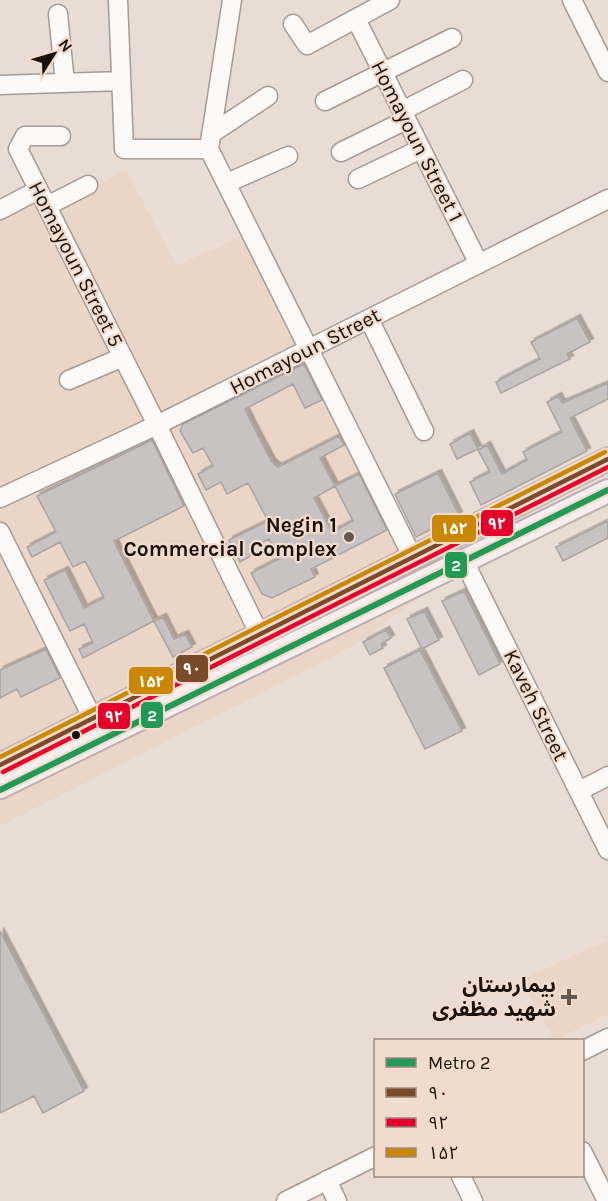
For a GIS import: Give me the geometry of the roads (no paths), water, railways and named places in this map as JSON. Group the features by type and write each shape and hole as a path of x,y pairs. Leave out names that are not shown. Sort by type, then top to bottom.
{"main road":[{"path":"0,787 208,672 260,635 608,459"},
{"path":"0,765 93,719 208,672 464,561 608,491"}],"street":[{"path":"118,0 124,148 210,142 268,96"},
{"path":"232,0 210,142 227,183 413,558"},
{"path":"356,19 359,0"},
{"path":"293,24 307,45 390,0"},
{"path":"572,0 608,72"},
{"path":"58,14 65,83"},
{"name":"Homayoun Street 1","path":"356,19 479,264"},
{"path":"325,101 452,38"},
{"path":"341,152 463,80"},
{"path":"0,85 121,81"},
{"name":"Homayoun Street 5","path":"61,136 25,135 18,149 158,425 260,635"},
{"path":"358,179 421,149"},
{"path":"227,183 288,156"},
{"path":"0,210 88,185"},
{"name":"Homayoun Street","path":"0,498 158,425 608,199"},
{"path":"369,319 424,432"},
{"path":"69,380 123,357"},
{"path":"0,532 93,719"},
{"name":"Kaveh Street","path":"464,561 608,850"},
{"path":"579,791 608,776"},
{"path":"584,1050 608,1038"},
{"path":"584,1155 607,1201"},
{"path":"286,1201 374,1156"},
{"path":"461,1177 473,1201"},
{"path":"327,1180 337,1201"}],"metro line":[{"name":"2","path":"0,790 608,490"}],"place":[{"name":"Negin 1 Commercial Complex","path":"349,537"},
{"name":"بیمارستان شهید مظفری","path":"569,997"}]}
